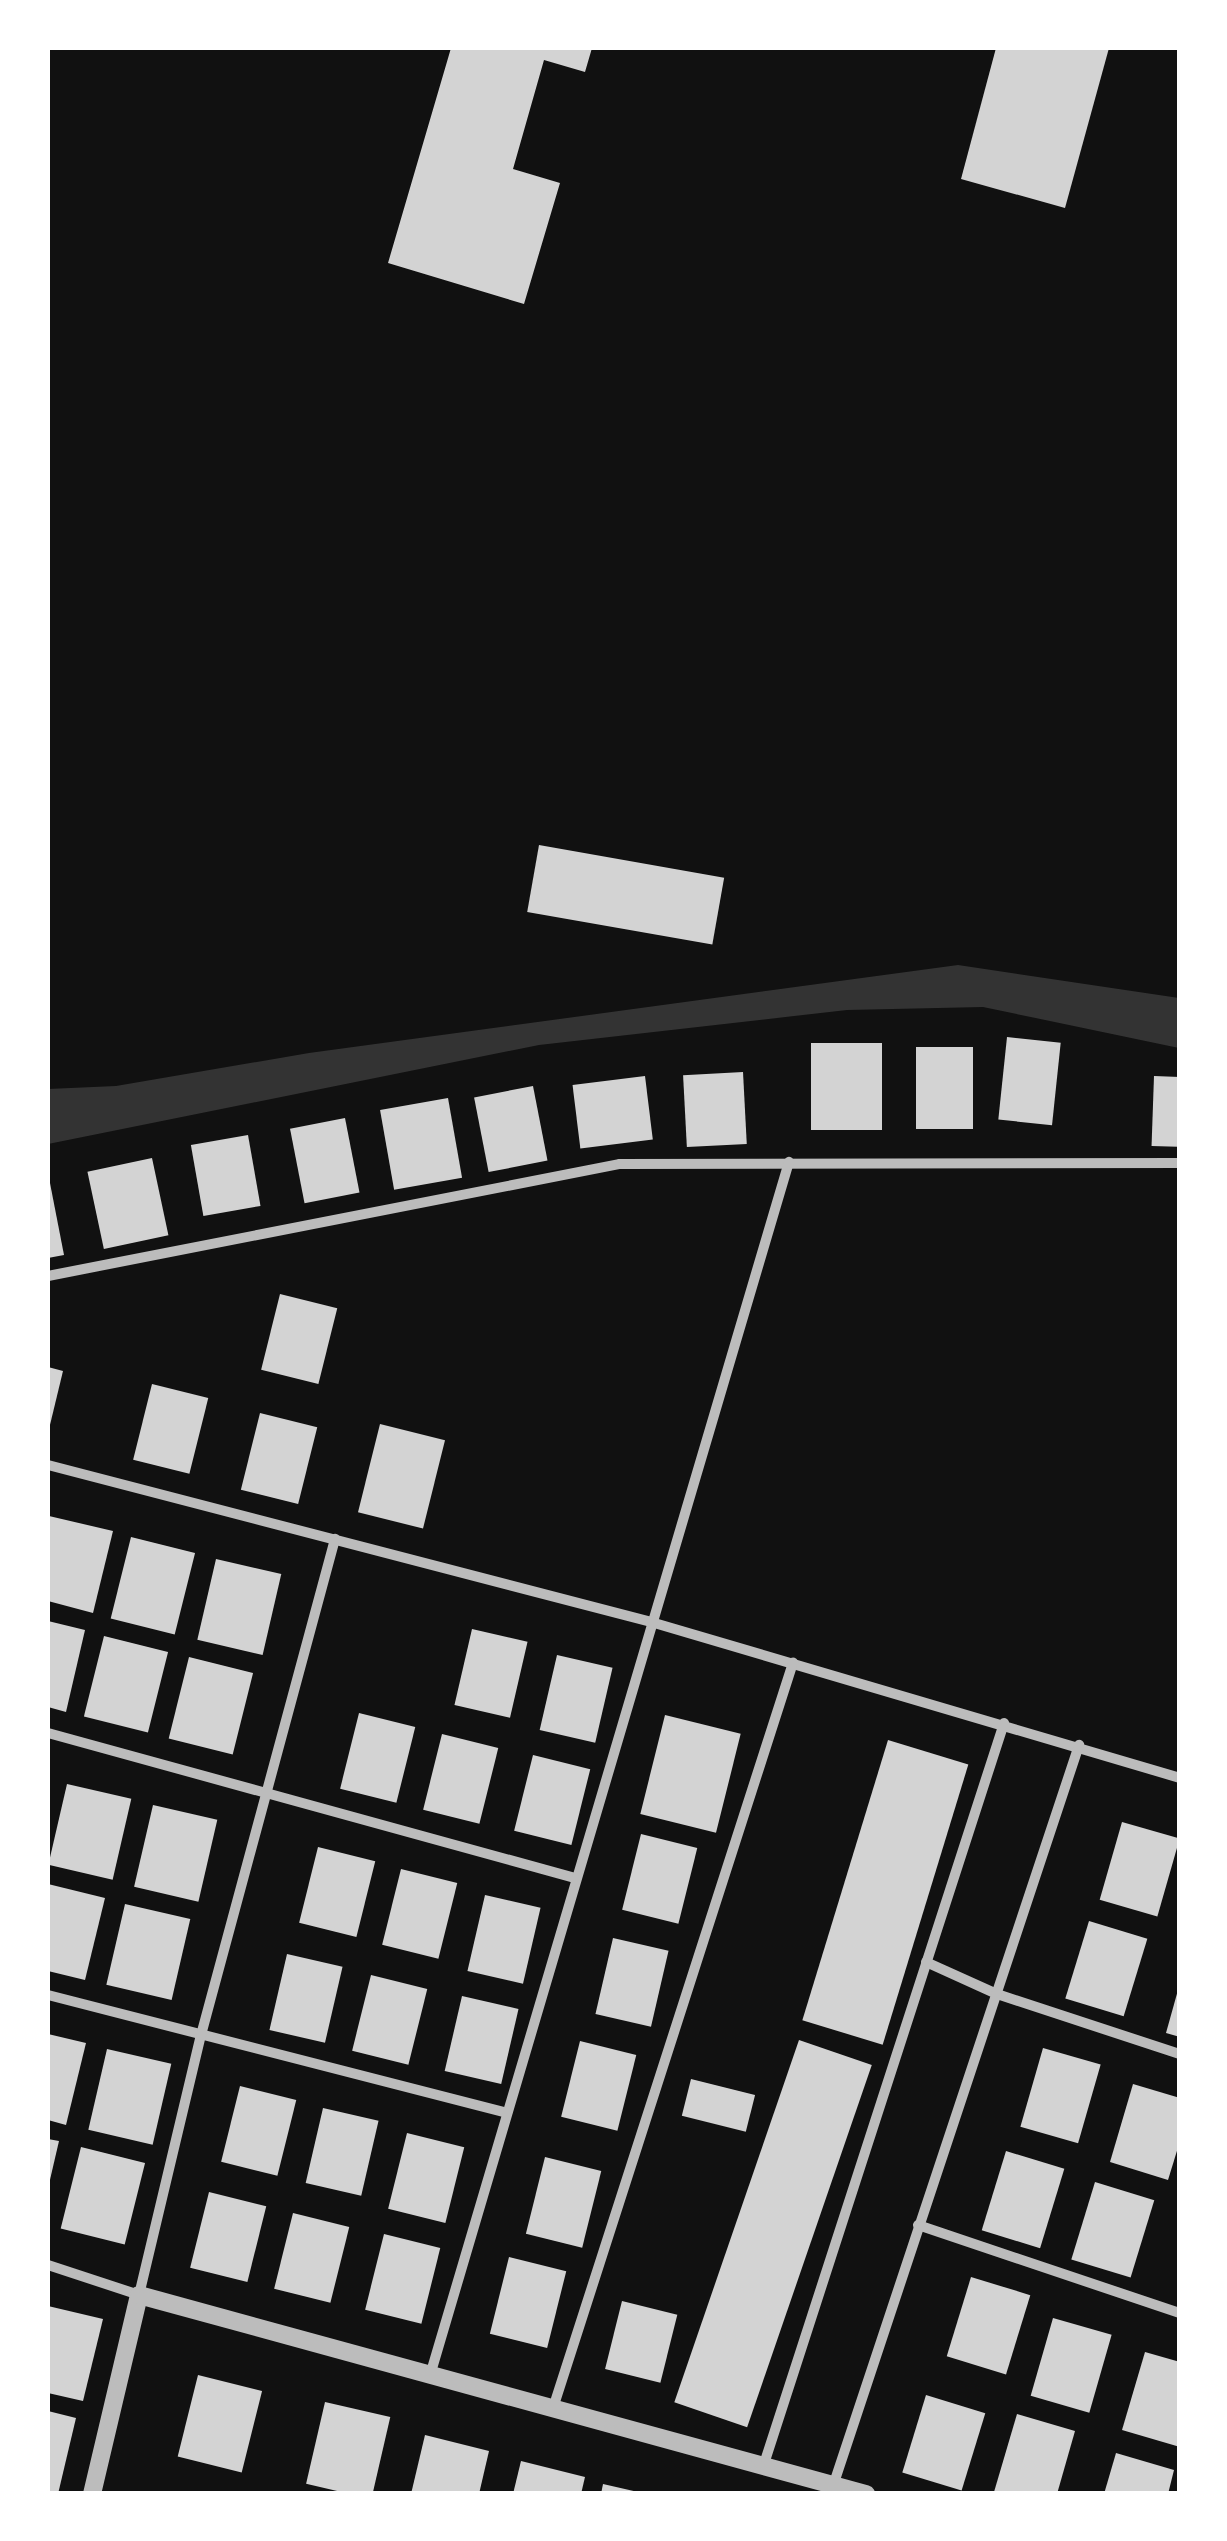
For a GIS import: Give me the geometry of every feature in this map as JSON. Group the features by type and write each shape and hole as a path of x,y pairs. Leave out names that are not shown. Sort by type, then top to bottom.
{"street":[{"path":"431,2372 788,1162"},
{"path":"48,1276 620,1164 1180,1162"},
{"path":"48,1466 652,1622 1079,1745 1180,1778"},
{"path":"92,2494 201,2035 335,1539"},
{"path":"554,2405 794,1664"},
{"path":"764,2464 1004,1723"},
{"path":"48,1734 575,1878"},
{"path":"834,2483 1079,1745"},
{"path":"926,1962 997,1994 1180,2054"},
{"path":"48,1995 507,2114"},
{"path":"918,2225 1180,2312"},
{"path":"48,2265 139,2295 554,2405 866,2494"},
{"path":"796,2494 801,2474"}],"shaded area":[{"path":"958,965 1179,998 1179,1048 983,1007 847,1010 539,1045 48,1144 48,1089 116,1086 309,1053"}],"building":[{"path":"451,48 592,48 585,72 544,60 513,169 560,183 524,304 388,263"},
{"path":"996,48 1109,48 1065,208 961,179"},
{"path":"539,845 724,878 712,945 527,912"},
{"path":"1007,1037 1061,1043 1052,1125 998,1120"},
{"path":"811,1043 882,1043 882,1130 811,1130"},
{"path":"916,1047 973,1047 973,1129 916,1129"},
{"path":"743,1072 747,1144 687,1147 683,1075"},
{"path":"645,1076 653,1140 580,1148 573,1085"},
{"path":"1154,1076 1180,1077 1178,1147 1152,1146"},
{"path":"533,1086 548,1161 489,1172 474,1097"},
{"path":"448,1098 462,1178 394,1190 380,1110"},
{"path":"345,1118 360,1193 305,1203 290,1129"},
{"path":"248,1135 261,1206 203,1216 191,1145"},
{"path":"152,1158 168,1235 104,1249 87,1172"},
{"path":"48,1179 64,1255 48,1258"},
{"path":"280,1294 337,1308 318,1384 261,1370"},
{"path":"48,1367 63,1371 49,1429 48,1428"},
{"path":"152,1384 208,1398 189,1474 133,1460"},
{"path":"260,1413 317,1427 298,1504 241,1490"},
{"path":"380,1424 445,1440 423,1529 358,1512"},
{"path":"49,1516 113,1531 93,1613 48,1601"},
{"path":"131,1537 195,1553 175,1634 111,1619"},
{"path":"216,1559 281,1574 263,1655 197,1640"},
{"path":"48,1621 85,1630 66,1712 48,1707"},
{"path":"472,1629 528,1642 510,1718 454,1705"},
{"path":"104,1636 168,1652 148,1733 84,1717"},
{"path":"557,1655 613,1668 595,1743 540,1730"},
{"path":"189,1657 253,1673 233,1754 169,1739"},
{"path":"359,1713 415,1727 396,1803 340,1789"},
{"path":"665,1715 741,1734 716,1833 640,1814"},
{"path":"442,1734 498,1748 479,1824 423,1810"},
{"path":"888,1740 968,1765 883,2045 802,2020"},
{"path":"533,1755 590,1769 571,1845 514,1831"},
{"path":"67,1784 131,1799 113,1880 48,1865"},
{"path":"153,1805 217,1820 198,1902 134,1887"},
{"path":"1122,1822 1180,1839 1157,1916 1100,1900"},
{"path":"641,1834 697,1848 678,1924 622,1910"},
{"path":"318,1847 375,1861 356,1937 299,1923"},
{"path":"401,1869 457,1883 438,1959 382,1945"},
{"path":"48,1884 105,1898 85,1980 48,1971"},
{"path":"485,1895 541,1908 523,1984 467,1971"},
{"path":"125,1904 190,1919 172,2000 106,1985"},
{"path":"1089,1921 1147,1939 1124,2016 1065,1998"},
{"path":"613,1938 669,1951 651,2027 595,2014"},
{"path":"287,1954 343,1967 325,2043 269,2030"},
{"path":"371,1975 427,1989 408,2065 352,2051"},
{"path":"1180,1990 1180,2037 1166,2033"},
{"path":"462,1996 519,2009 501,2084 445,2071"},
{"path":"48,2034 86,2043 66,2125 48,2120"},
{"path":"799,2040 872,2065 747,2427 674,2402"},
{"path":"580,2041 636,2055 617,2131 561,2117"},
{"path":"1043,2048 1101,2065 1078,2143 1020,2127"},
{"path":"107,2049 171,2064 153,2145 88,2130"},
{"path":"691,2079 755,2095 746,2132 682,2116"},
{"path":"1133,2084 1180,2098 1180,2141 1168,2180 1110,2162"},
{"path":"240,2086 296,2100 277,2176 221,2162"},
{"path":"323,2108 379,2121 361,2196 306,2183"},
{"path":"407,2133 464,2147 445,2223 388,2209"},
{"path":"48,2139 59,2141 49,2184 48,2184"},
{"path":"81,2147 145,2163 125,2244 61,2229"},
{"path":"1006,2151 1064,2169 1040,2248 982,2230"},
{"path":"545,2157 601,2171 582,2248 526,2234"},
{"path":"1095,2182 1154,2200 1131,2278 1071,2259"},
{"path":"209,2192 266,2206 247,2282 190,2268"},
{"path":"293,2213 349,2227 330,2303 274,2289"},
{"path":"384,2234 440,2248 421,2324 365,2310"},
{"path":"509,2257 566,2271 547,2348 490,2334"},
{"path":"971,2277 1030,2295 1006,2375 947,2356"},
{"path":"622,2301 677,2315 660,2383 605,2369"},
{"path":"48,2306 103,2319 83,2401 48,2393"},
{"path":"1053,2318 1112,2335 1089,2413 1031,2396"},
{"path":"1145,2352 1180,2362 1180,2447 1122,2430"},
{"path":"198,2375 262,2391 242,2472 178,2457"},
{"path":"926,2395 985,2413 962,2491 902,2472"},
{"path":"325,2402 390,2417 373,2494 350,2494 306,2484"},
{"path":"48,2411 76,2418 58,2494 48,2494"},
{"path":"1017,2414 1075,2431 1057,2494 994,2492"},
{"path":"425,2435 489,2451 479,2494 411,2494"},
{"path":"1116,2453 1174,2470 1168,2494 1104,2494"},
{"path":"521,2461 585,2477 581,2494 513,2494"},
{"path":"603,2484 638,2492 638,2494 601,2494"}]}
